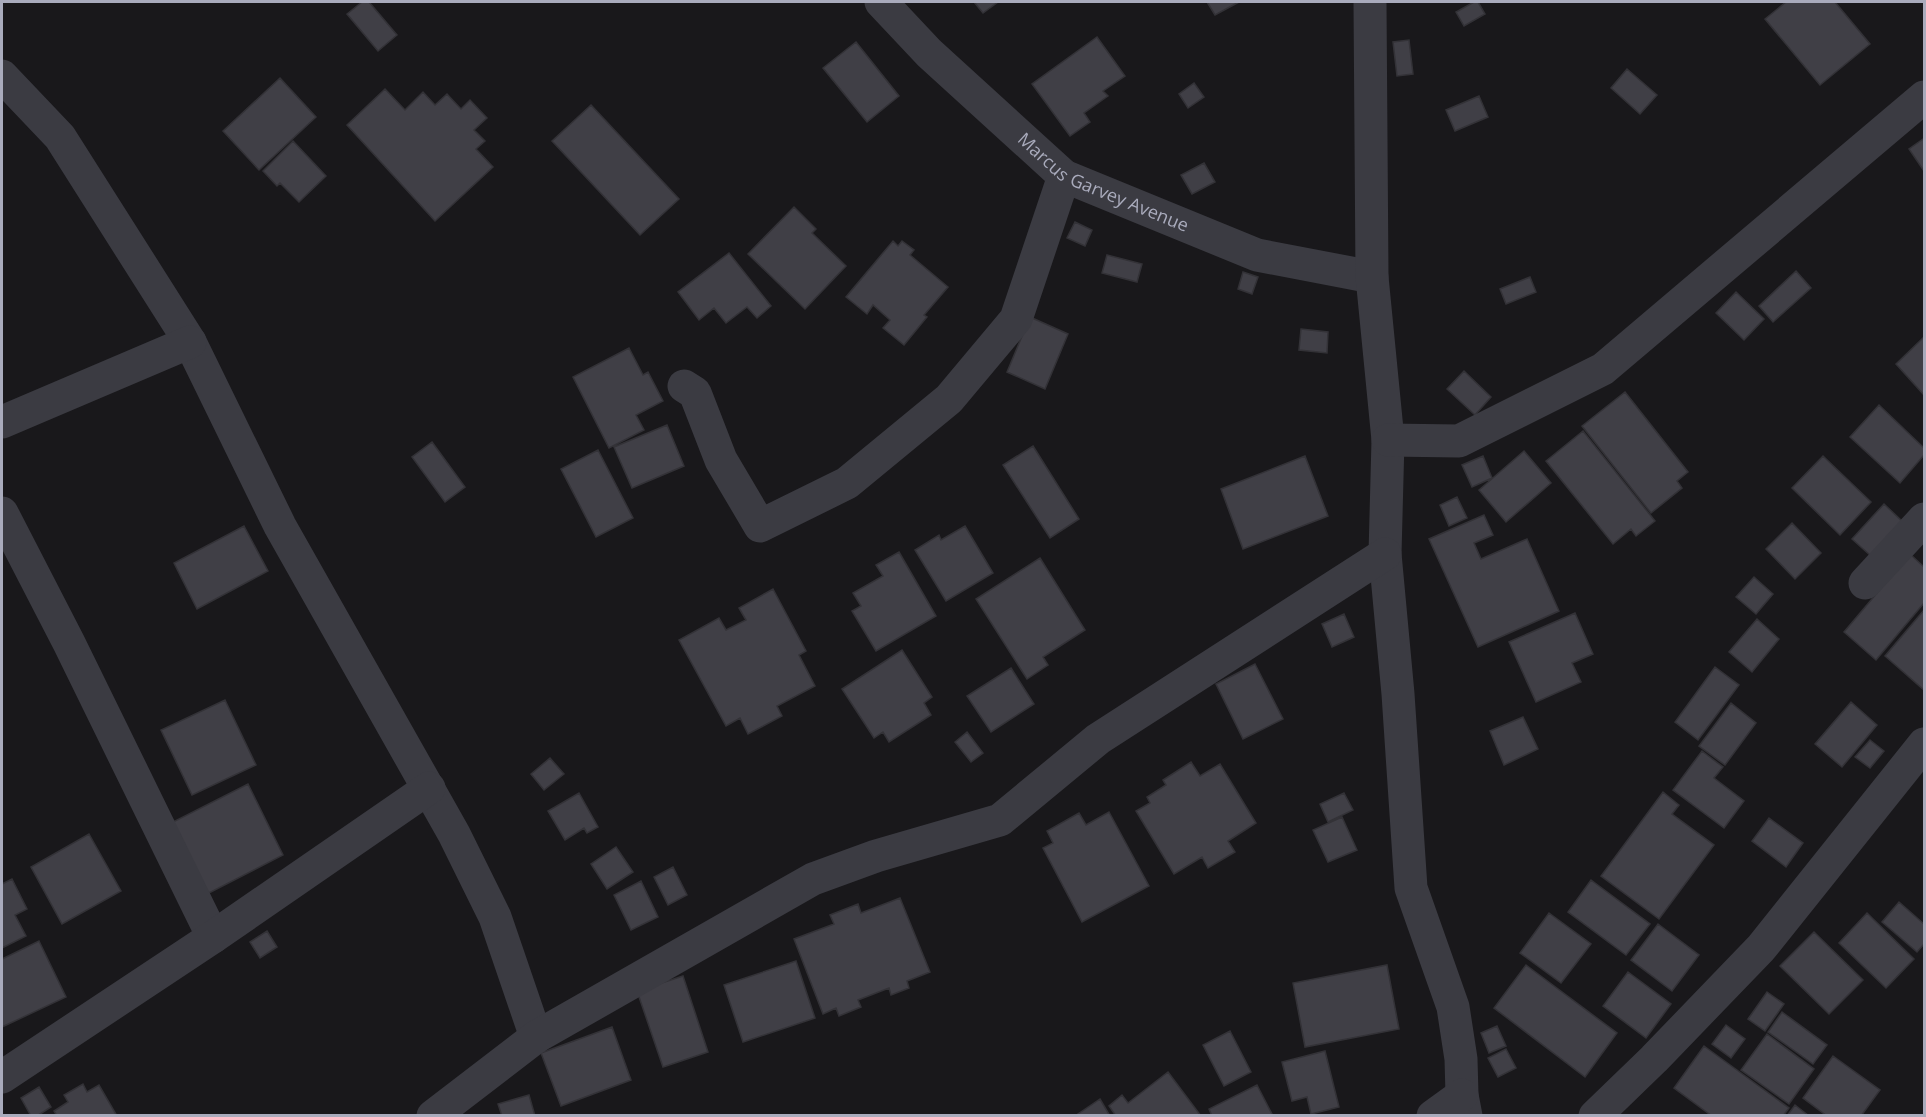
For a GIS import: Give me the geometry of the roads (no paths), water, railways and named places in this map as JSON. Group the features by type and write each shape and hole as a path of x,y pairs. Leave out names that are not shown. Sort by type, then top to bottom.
{"street":[{"name":"Marcus Garvey Avenue","path":"881,2 929,53 1064,176 1257,255 1372,277"},
{"path":"1370,2 1372,277 1388,440 1385,554 1398,694 1411,888 1453,1007 1461,1059 1464,1105 1433,1116"},
{"path":"2,76 60,137 190,342 280,526 454,834 495,917 536,1037"},
{"path":"1388,440 1459,441 1603,369 1924,97"},
{"path":"684,386 694,393 721,460 760,526 848,483 949,399 1016,319 1064,176"},
{"path":"2,422 190,342"},
{"path":"2,513 69,643 213,937"},
{"path":"1865,583 1924,519"},
{"path":"433,1116 536,1037 813,879 876,856 1000,819 1098,739 1385,554"},
{"path":"1595,1116 1654,1059 1761,948 1924,744"},
{"path":"2,1077 213,937 429,788"}]}
